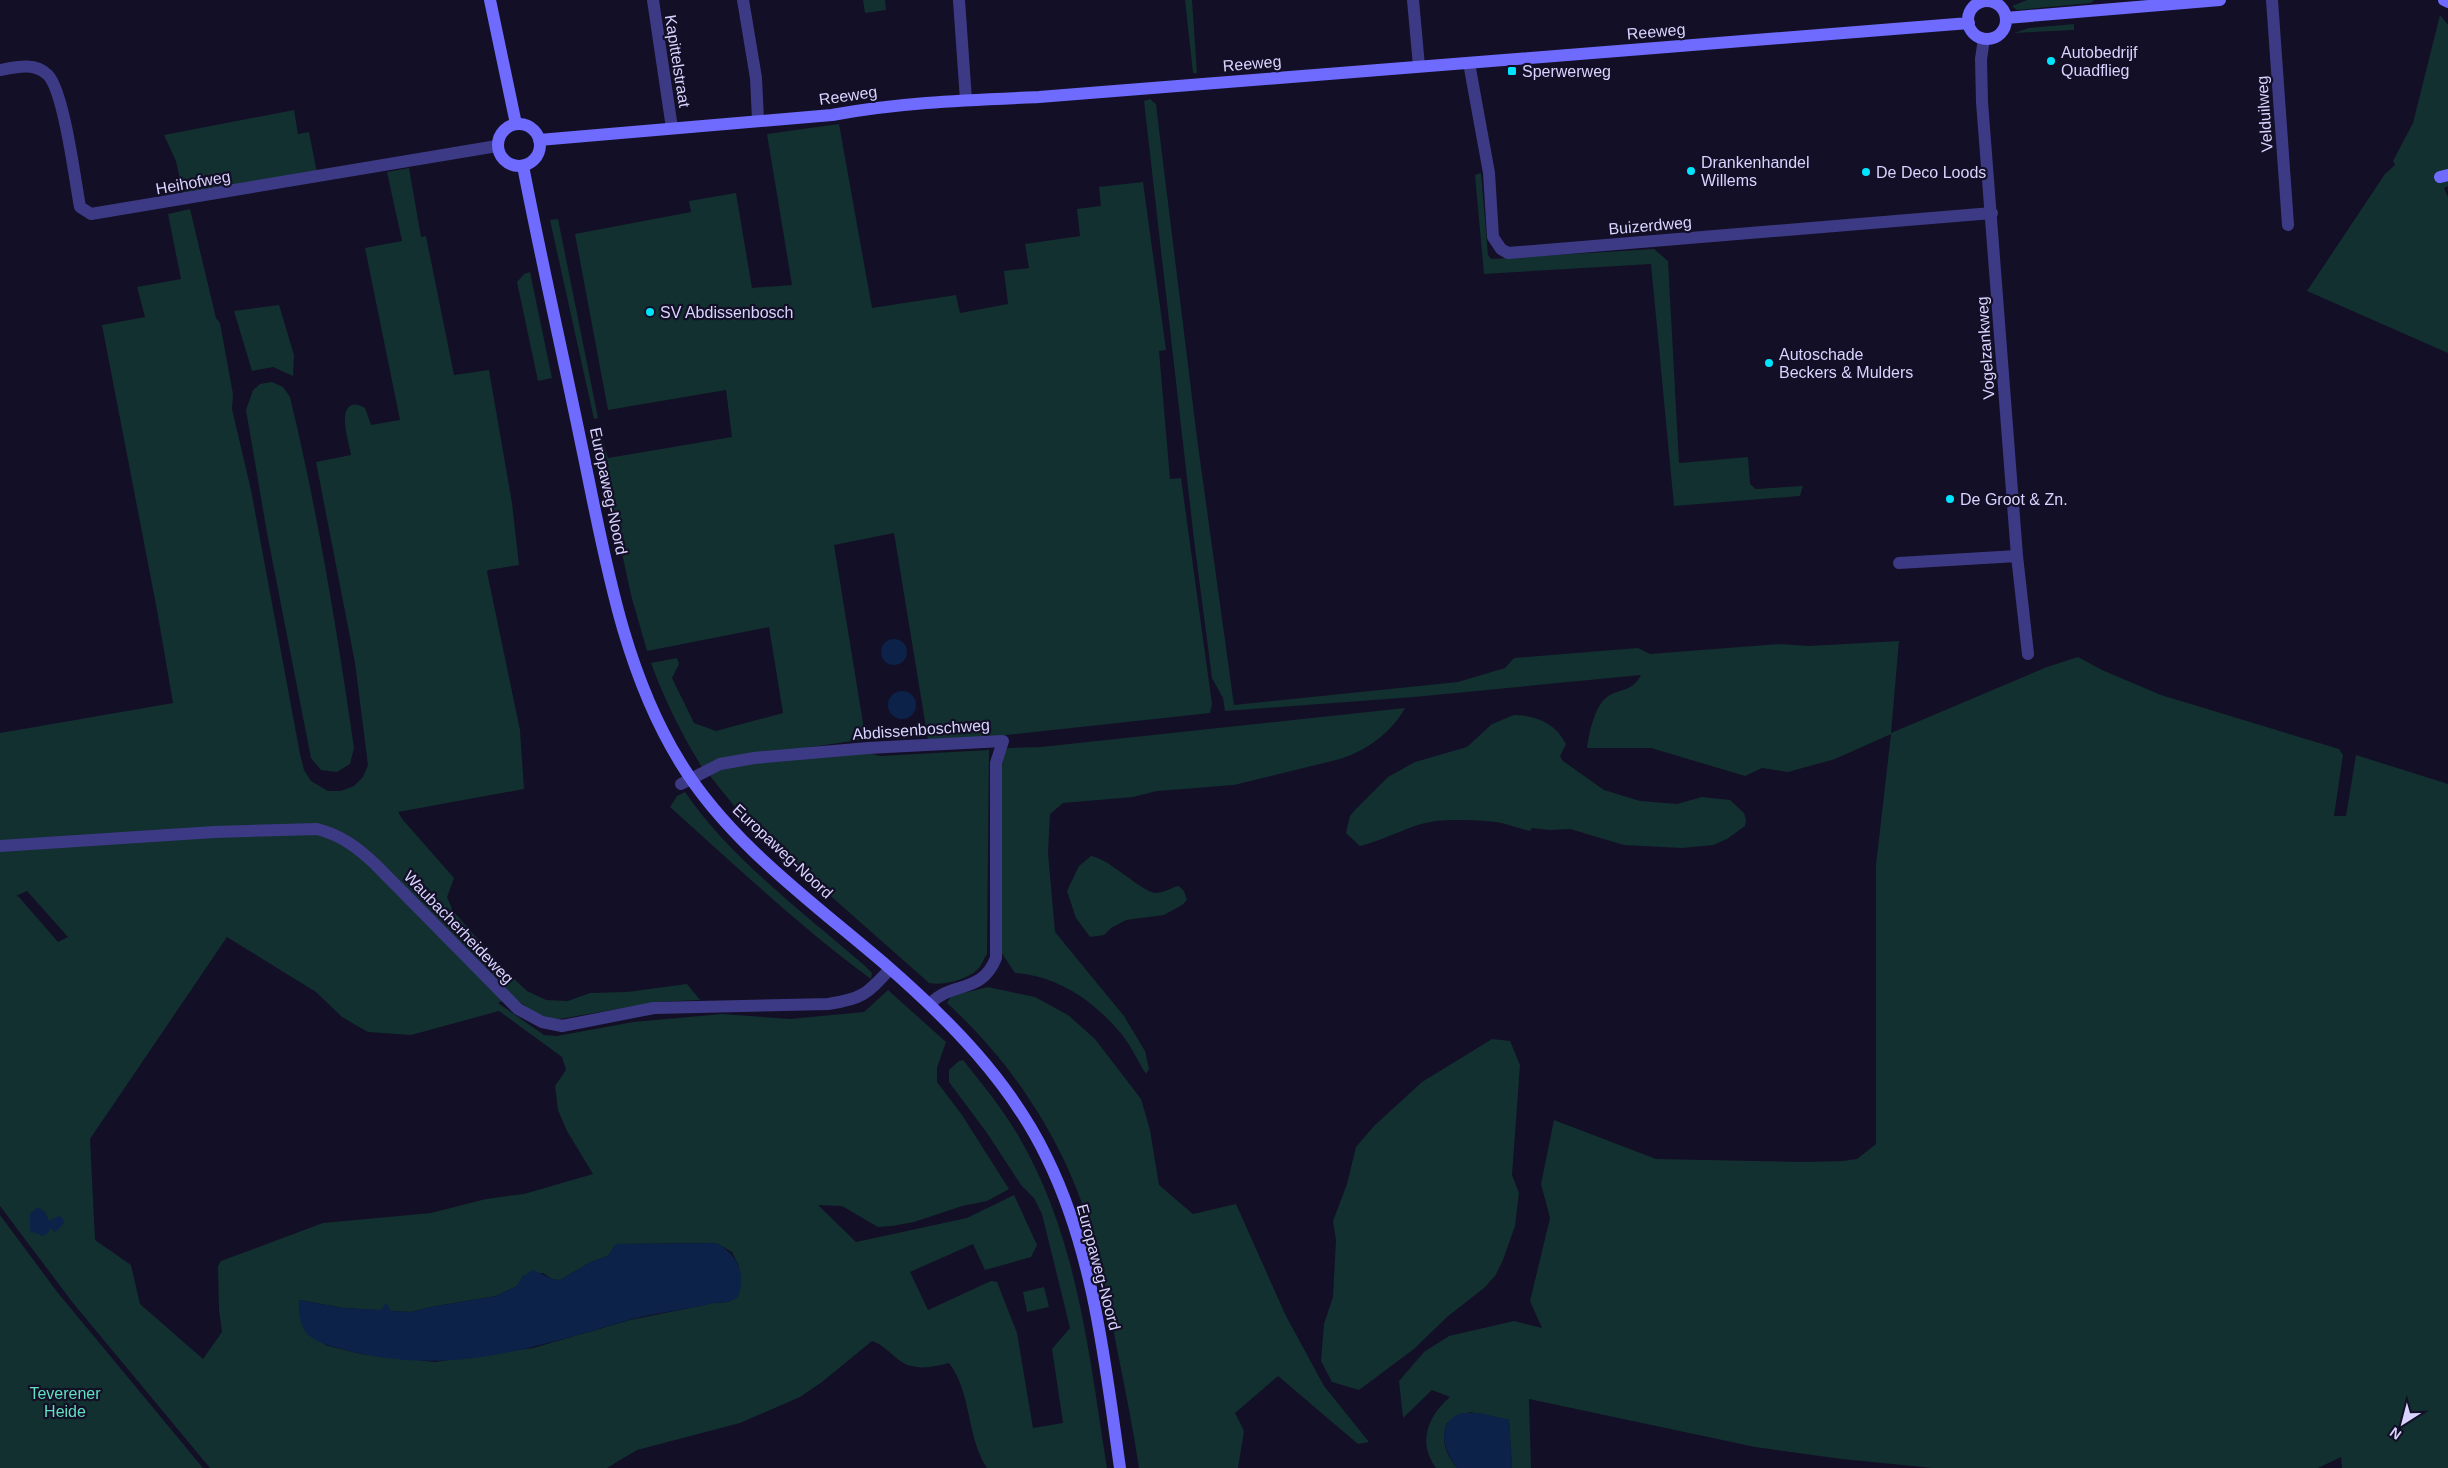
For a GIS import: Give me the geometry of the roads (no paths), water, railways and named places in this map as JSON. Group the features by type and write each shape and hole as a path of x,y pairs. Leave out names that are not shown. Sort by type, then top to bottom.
{"street":[{"path":"490,0 516,124"},
{"name":"Kapittelstraat","path":"653,0 672,128"},
{"path":"743,0 756,78 758,120"},
{"path":"959,0 966,100"},
{"path":"1414,0 1419,66"},
{"path":"2006,18 2140,3 2220,0"},
{"name":"Velduilweg","path":"2272,0 2288,225"},
{"path":"2444,0 2448,2"},
{"path":"1982,1 1995,3 2004,12 2006,18 2004,29 2000,34 1984,39 1972,32 1969,23 1970,12 1982,1"},
{"name":"Reeweg","path":"539,140 832,115 876,107 1039,97 1969,23"},
{"name":"Vogelzankweg","path":"1984,39 1981,59 1981,84 2018,556 2028,654"},
{"name":"Buizerdweg","path":"1469,63 1489,173 1493,237 1501,249 1508,253 1992,213"},
{"name":"Heihofweg","path":"0,70 29,66 48,75 58,94 80,207 91,214 497,146"},
{"path":"516,124 528,126 537,135 539,140 540,147 534,160 523,166 517,167 505,162 498,152 497,146 501,134 505,129 516,124"},
{"name":"Europaweg-Noord","path":"523,166 599,529 632,658 660,726 687,782 769,865 930,1004 998,1080 1031,1127 1062,1190 1086,1264 1101,1337 1120,1468"},
{"path":"1899,563 2018,556"},
{"name":"Abdissenboschweg","path":"687,782 720,764 754,758 868,748 1003,741 996,763 996,958 990,972 979,982 938,996 930,1004"},
{"name":"Waubacherheideweg","path":"0,846 214,832 318,829 333,833 358,848 376,864 518,1009 542,1022 562,1026 654,1008 828,1004 852,1000 874,986 890,969"}],"water":[{"path":"894,639 903,643 907,652 903,661 894,665 885,661 881,652 885,643"},
{"path":"902,691 912,695 916,705 912,715 902,719 892,715 888,705 892,695"},
{"path":"38,1207 45,1212 49,1221 59,1216 63,1219 64,1223 55,1232 50,1228 48,1233 43,1236 30,1231 30,1214"},
{"path":"716,1243 730,1253 741,1272 738,1297 729,1302 714,1303 640,1317 524,1349 489,1356 455,1360 419,1361 383,1358 346,1350 317,1341 310,1336 301,1323 299,1313 299,1300 343,1308 381,1310 386,1303 391,1311 411,1312 496,1296 517,1286 523,1276 533,1270 552,1279 560,1280 591,1262 608,1256 616,1244"},
{"path":"1462,1413 1480,1413 1509,1420 1512,1468 1457,1468 1448,1453 1444,1437 1448,1423 1453,1417"}],"place":[{"name":"Autobedrijf Quadflieg","path":"2051,61"},
{"name":"Sperwerweg","path":"1512,71"},
{"name":"Drankenhandel Willems","path":"1691,171"},
{"name":"De Deco Loods","path":"1866,172"},
{"name":"SV Abdissenbosch","path":"650,312"},
{"name":"Autoschade Beckers & Mulders","path":"1769,363"},
{"name":"De Groot & Zn.","path":"1950,499"}],"park label":[{"name":"Teverener Heide","path":"65,1402"}]}
